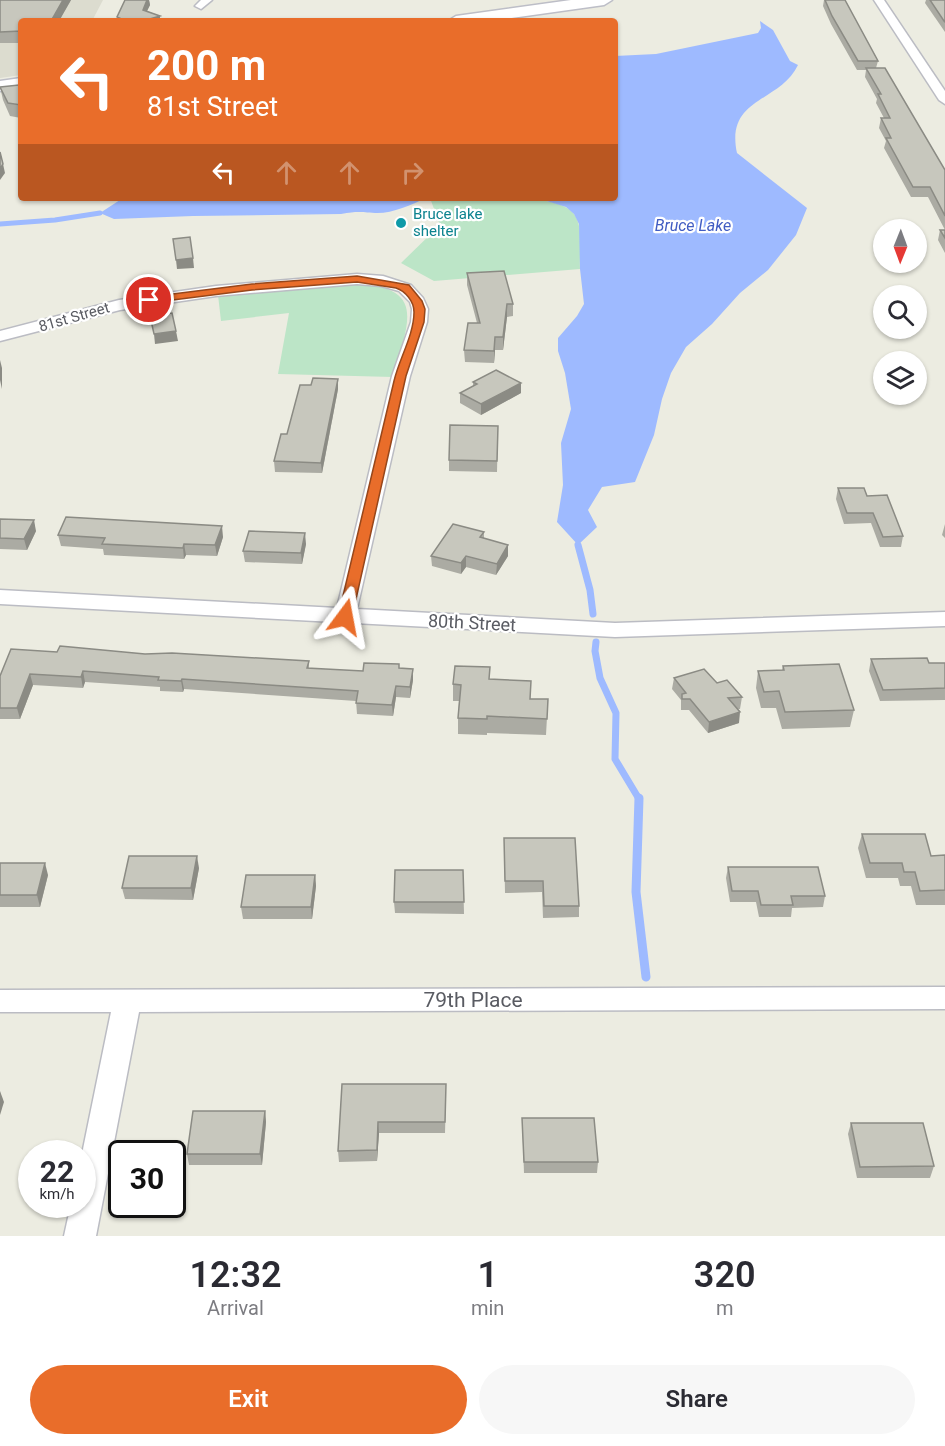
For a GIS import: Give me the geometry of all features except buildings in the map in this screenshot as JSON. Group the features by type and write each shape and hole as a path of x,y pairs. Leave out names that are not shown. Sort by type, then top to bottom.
{"main road":[{"path":"475,18 604,0"},
{"path":"0,86 18,83"}],"street":[{"path":"879,0 945,100"},
{"name":"81st Street","path":"0,336 119,305 160,298 342,280 368,279 405,288 417,301 420,309 418,322 401,376 345,617"},
{"name":"80th Street","path":"0,597 615,630 945,619"},
{"name":"79th Place","path":"0,1001 945,998"},
{"path":"80,1236 127,1001"}],"shaded area":[{"path":"0,0 103,0 94,18 18,18 18,75 0,78"}],"green space":[{"path":"431,201 548,201 564,206 574,214 579,226 580,269 434,281 401,263 440,225"},
{"path":"350,284 375,286 392,291 402,299 407,310 407,324 393,377 278,374 289,313 221,321 218,295"}],"water":[{"name":"Bruce Lake","path":"760,21 773,30 790,61 798,65 790,77 756,102 739,121 735,135 737,153 807,208 796,235 768,270 740,293 712,324 686,347 671,373 662,399 654,435 635,482 602,487 588,510 597,527 578,545 557,522 563,485 561,443 571,409 565,373 558,351 558,338 584,304 580,269 579,224 574,214 566,207 547,201 618,201 618,56 656,54 758,33 761,28"},
{"path":"118,201 418,201 381,213 114,219 100,213"}],"waterway":[{"path":"0,224 55,220 100,213"},
{"path":"578,545 590,590 593,614"},
{"path":"596,642 595,651 600,678 616,713 615,759 639,799"},
{"path":"639,799 636,892 646,977"}],"place":[{"name":"Bruce lake shelter","path":"401,223"}],"route":[{"path":"149,300 252,287 368,279 405,288 417,301 420,309 418,322 401,376 345,617"}]}
